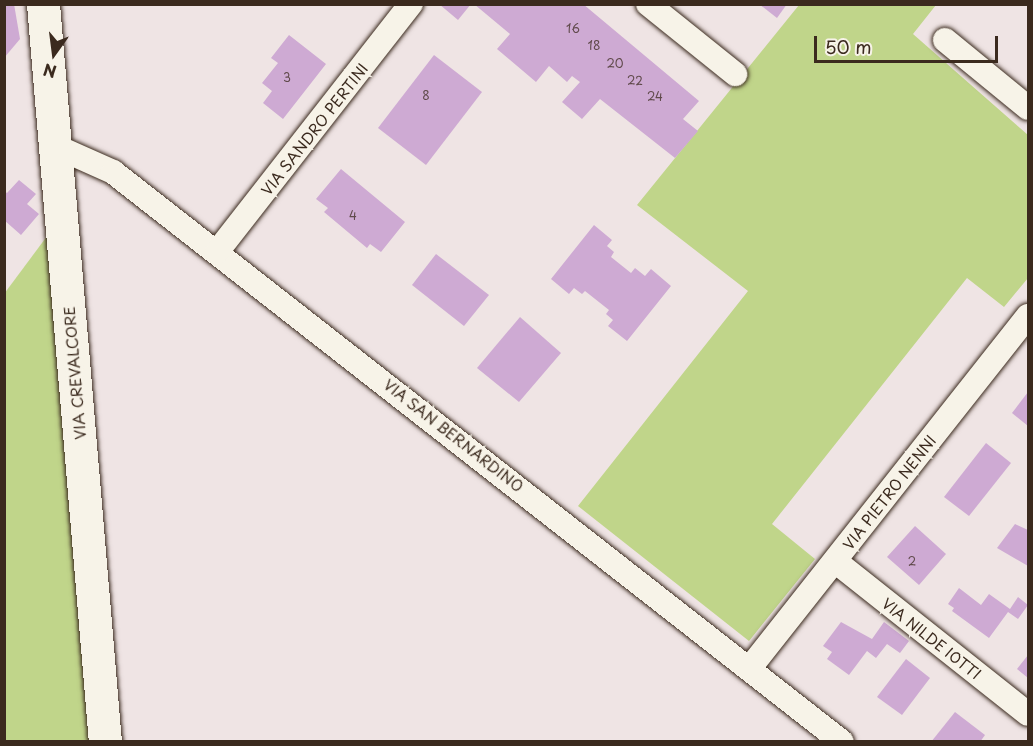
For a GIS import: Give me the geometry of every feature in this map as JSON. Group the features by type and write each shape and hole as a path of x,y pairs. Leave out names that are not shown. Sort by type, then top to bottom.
{"main road":[{"name":"VIA CREVALCORE","path":"43,4 105,741"}],"street":[{"name":"VIA SANDRO PERTINI","path":"217,252 411,4"},
{"path":"648,4 735,74"},
{"path":"945,40 1029,108"},
{"name":"VIA SAN BERNARDINO","path":"55,146 102,164 842,741"},
{"name":"VIA PIETRO NENNI","path":"749,669 1029,316"},
{"name":"VIA NILDE IOTTI","path":"835,561 1029,714"}],"green space":[{"path":"799,5 936,5 913,34 1028,135 1028,278 1004,307 967,278 772,524 815,559 749,641 578,506 748,291 637,205"},
{"path":"68,208 122,741 5,741 4,294"}],"building":[{"path":"4,4 14,4 20,39 4,58"},
{"path":"439,4 471,4 458,20"},
{"path":"474,4 583,4 699,101 683,119 698,131 675,158 600,99 582,119 562,102 580,82 572,76 567,82 549,66 536,82 497,49 510,34"},
{"path":"759,4 787,4 777,18"},
{"path":"289,35 326,64 283,119 263,103 272,91 262,83 278,63 271,58"},
{"path":"434,55 482,92 426,165 378,128"},
{"path":"341,169 405,222 381,252 370,244 367,248 324,212 328,208 316,199"},
{"path":"19,180 36,194 27,204 39,214 21,235 4,220 4,191 7,193"},
{"path":"594,225 612,240 607,246 614,252 611,257 631,273 635,268 645,276 651,269 671,286 627,341 608,326 613,320 606,314 609,310 585,291 582,294 574,288 569,294 551,279"},
{"path":"436,254 489,295 464,326 412,285"},
{"path":"520,317 561,353 519,402 477,368"},
{"path":"1028,392 1028,426 1012,413"},
{"path":"986,443 1011,463 969,516 944,497"},
{"path":"1015,524 1028,530 1028,566 997,548"},
{"path":"915,526 946,554 919,585 887,557"},
{"path":"959,588 981,605 989,594 1010,609 1018,597 1028,605 1018,619 1008,612 989,638 952,611 954,608 948,604"},
{"path":"841,622 872,639 884,622 909,641 900,653 887,644 876,658 867,651 849,675 827,659 832,652 823,646"},
{"path":"1028,655 1028,678 1017,669"},
{"path":"906,659 930,678 902,715 877,697"},
{"path":"955,712 985,735 980,742 931,742"}]}
